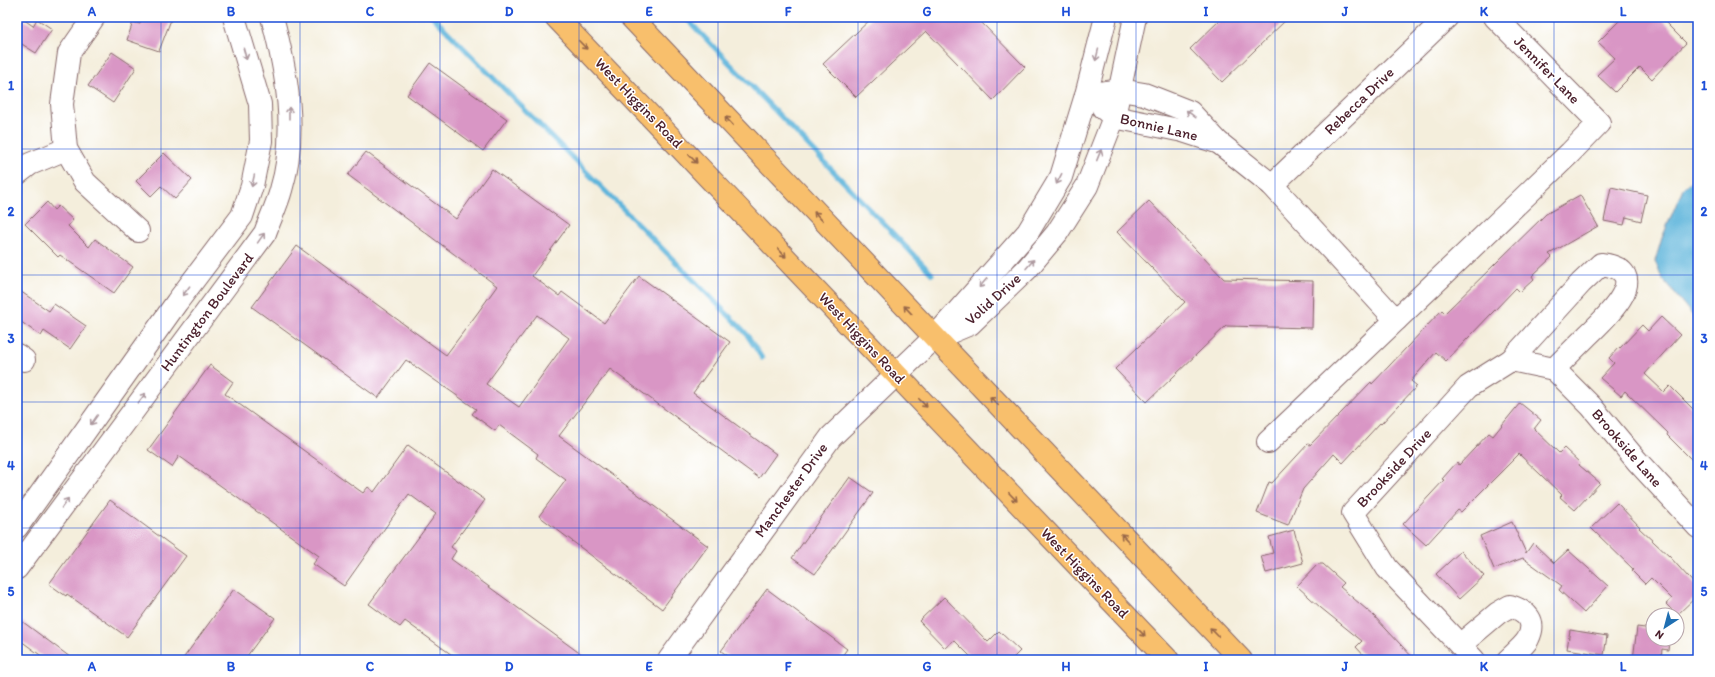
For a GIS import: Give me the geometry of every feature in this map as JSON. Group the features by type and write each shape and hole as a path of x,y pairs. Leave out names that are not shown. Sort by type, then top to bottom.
{"main road":[{"name":"West Higgins Road","path":"556,17 700,166 896,375 1168,660"},
{"path":"631,17 1241,660"}],"street":[{"path":"94,17 69,53 62,104 66,149 85,182 138,231"},
{"name":"Huntington Boulevard","path":"21,513 242,216 252,186 261,141 260,104 234,17"},
{"name":"Huntington Boulevard","path":"17,568 265,234 281,190 288,154 289,101 281,50 272,17"},
{"name":"Volid Drive","path":"934,338 1028,232 1061,177 1086,95 1106,17"},
{"name":"Volid Drive","path":"934,338 970,324 1027,269 1057,233 1087,186 1114,117 1135,17"},
{"name":"Rebecca Drive","path":"1272,185 1446,17"},
{"name":"Jennifer Lane","path":"1396,320 1570,154 1599,123 1495,17"},
{"name":"Bonnie Lane","path":"1086,95 1120,90 1144,94 1190,112 1218,142 1272,185 1396,320"},
{"name":"Bonnie Lane","path":"1086,95 1114,117 1183,131 1218,142"},
{"path":"17,174 30,164 66,149"},
{"path":"1601,264 1613,266 1624,275 1627,284 1622,297 1611,313 1554,369 1511,360 1601,264"},
{"path":"1268,442 1396,320"},
{"name":"Manchester Drive","path":"669,660 831,437 934,338"},
{"name":"Brookside Drive","path":"1467,653 1386,568 1353,513 1468,387 1511,360"},
{"name":"Brookside Lane","path":"1554,369 1591,406 1637,461 1698,527"},
{"path":"21,513 49,525"},
{"path":"1467,653 1498,613 1510,606 1522,609 1529,618 1532,628 1527,640 1508,660"}],"water":[{"path":"1698,175 1698,322 1662,278 1655,261 1662,238 1683,188"}],"building":[{"path":"17,17 20,17 33,26 37,19 52,29 36,53 17,41"},
{"path":"142,17 172,17 159,51 127,40 133,22 140,24"},
{"path":"873,17 976,17 1025,67 993,100 926,31 856,97 823,64"},
{"path":"1223,17 1289,17 1222,82 1190,49"},
{"path":"1623,17 1660,17 1686,43 1652,79 1640,67 1615,92 1597,75 1615,58 1598,42"},
{"path":"112,52 136,68 113,103 88,86"},
{"path":"430,63 507,119 483,151 407,95"},
{"path":"366,152 456,219 492,169 569,225 532,276 559,296 562,292 604,323 639,276 730,342 693,393 776,454 759,478 610,369 559,436 708,546 662,609 539,516 566,480 536,458 538,454 499,425 495,431 472,414 476,409 406,360 378,398 252,307 297,246 446,355 476,315 497,286 348,175","holes":["537,315 569,338 519,407 486,384"]},
{"path":"164,153 192,180 175,199 161,186 151,196 136,181"},
{"path":"1611,187 1647,195 1641,221 1626,217 1624,225 1604,221"},
{"path":"1580,195 1598,226 1549,254 1552,257 1532,276 1534,279 1520,292 1516,288 1446,361 1436,352 1411,381 1417,386 1381,424 1380,423 1343,463 1334,454 1303,489 1288,525 1257,513 1269,482 1272,483 1308,444 1310,445 1371,382 1372,384 1442,310 1445,313 1546,214"},
{"path":"1149,201 1224,279 1313,281 1312,328 1226,326 1147,402 1115,369 1185,302 1117,232"},
{"path":"47,202 54,210 58,206 73,220 68,226 89,247 95,239 133,267 114,293 60,255 58,257 25,224"},
{"path":"17,289 49,311 54,304 86,326 70,349 44,331 41,336 17,319"},
{"path":"1661,317 1680,335 1645,374 1664,392 1670,386 1698,414 1698,466 1667,435 1668,433 1625,391 1621,396 1600,378 1614,363 1609,358 1619,347 1620,348 1642,325 1648,331"},
{"path":"210,365 233,382 225,394 363,493 368,487 374,492 408,445 485,500 451,547 456,551 451,559 589,660 459,660 405,621 400,627 369,604 436,514 409,494 344,586 313,564 319,556 179,456 172,467 148,450"},
{"path":"1520,403 1541,420 1534,429 1559,453 1564,448 1580,463 1579,465 1600,483 1575,510 1560,497 1562,495 1519,454 1461,512 1458,510 1426,545 1403,524 1444,480 1442,479 1457,462 1459,465 1489,433 1493,436"},
{"path":"850,477 873,493 815,574 792,558"},
{"path":"110,500 186,556 127,637 67,594 66,596 49,584"},
{"path":"1617,503 1640,527 1639,528 1670,557 1698,588 1698,595 1685,607 1669,607 1666,604 1672,599 1651,578 1645,584 1632,571 1634,570 1591,528"},
{"path":"1512,522 1526,553 1533,543 1554,563 1568,550 1608,586 1584,613 1559,590 1562,586 1523,558 1494,569 1480,536"},
{"path":"1294,530 1303,563 1266,573 1261,556 1273,553 1269,537"},
{"path":"1461,551 1484,576 1459,599 1436,574"},
{"path":"1318,564 1323,564 1344,583 1340,587 1373,615 1415,660 1368,660 1356,647 1362,641 1321,608 1297,586"},
{"path":"234,589 275,618 244,660 182,660"},
{"path":"767,589 847,649 839,660 734,660 721,651"},
{"path":"944,597 988,642 999,631 1020,651 1011,660 974,660 954,640 945,648 919,621"},
{"path":"23,622 74,660 47,660 17,638 17,629"},
{"path":"1637,627 1645,628 1645,647 1668,647 1668,650 1662,649 1661,660 1633,660"},
{"path":"1570,630 1607,636 1604,655 1567,649"}],"waterway":[{"path":"433,17 745,332 762,358"},
{"path":"685,17 932,274"}]}
